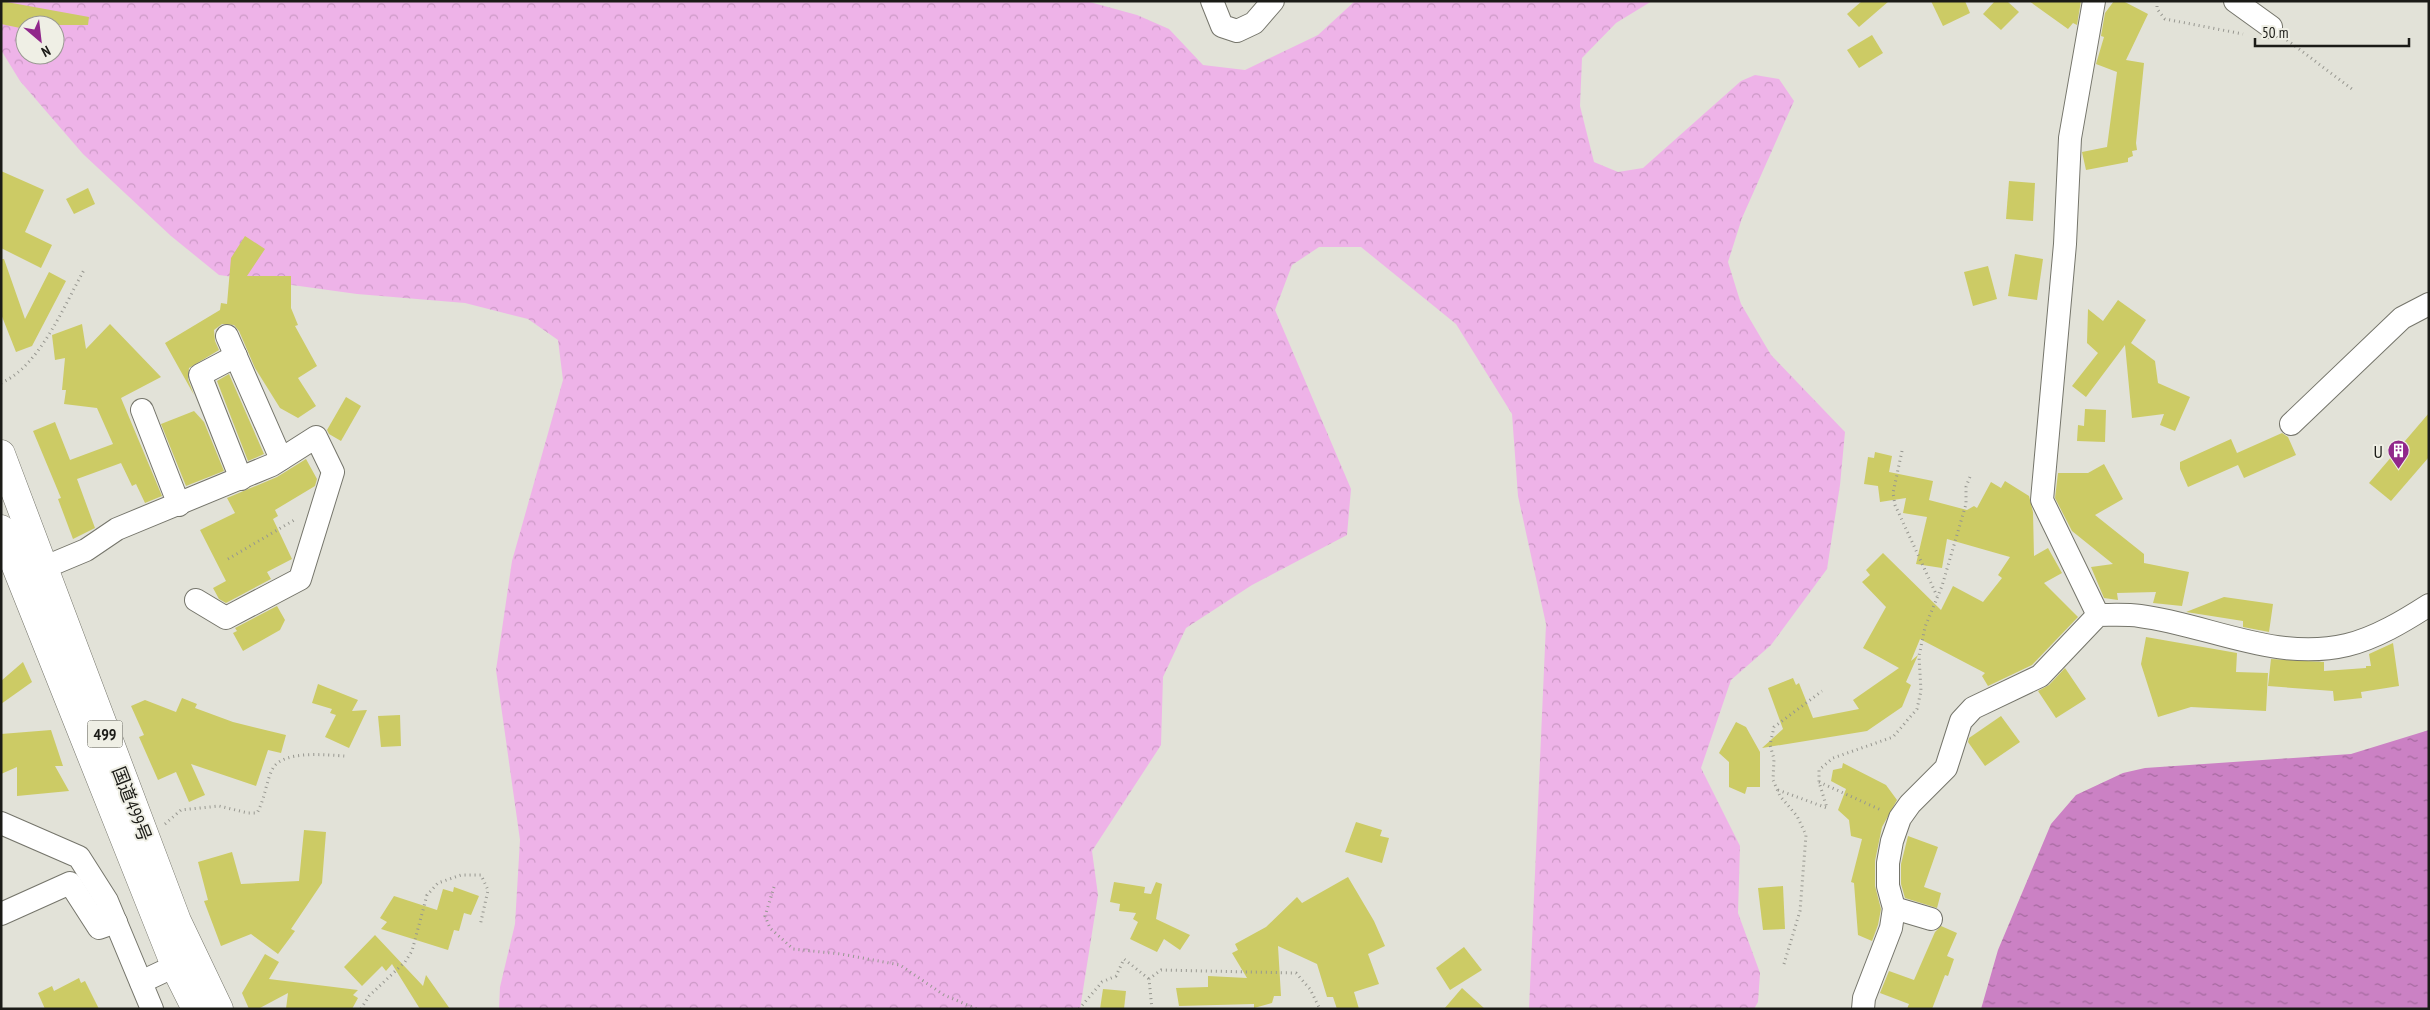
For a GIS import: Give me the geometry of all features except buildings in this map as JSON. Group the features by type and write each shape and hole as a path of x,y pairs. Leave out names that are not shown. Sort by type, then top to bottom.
{"highway":[{"name":"国道499号","path":"1,454 177,921 219,1009"},
{"name":"国道499号","path":"1,529 175,966 196,1009"}],"street":[{"path":"1212,1 1222,26 1237,31 1254,22 1272,1"},
{"path":"2094,1 2070,138 2065,244 2042,500 2098,615"},
{"path":"2235,1 2271,27"},
{"path":"2291,424 2402,318 2429,304"},
{"path":"241,479 200,375 231,346 281,459"},
{"path":"142,410 179,505"},
{"path":"43,568 86,550 117,529 241,479 281,459 316,437 333,472 300,579 226,618 196,600"},
{"path":"1863,1009 1864,998 1890,928 1894,908 1888,886 1888,863 1892,841 1900,818 1910,804 1946,768 1960,721 1965,715 1973,708 2040,676 2098,615 2140,616 2243,642 2311,649 2346,645 2364,640 2429,605"},
{"path":"1,823 80,857 107,901 152,1009"},
{"path":"1,914 70,883 99,928 116,922"},
{"path":"1894,908 1931,919"},
{"path":"141,982 175,966"}],"path":[{"path":"2158,1 2157,9 2165,19 2241,35 2271,27 2352,89"},
{"path":"1,383 15,377 33,359 84,270"},
{"path":"1902,451 1893,493 1895,505 1937,597"},
{"path":"1778,790 1827,808 1819,782 1819,770 1834,758 1893,737 1917,708 1921,691 1919,656 1925,627 1937,597 1966,504 1966,487 1971,474"},
{"path":"228,559 282,529 313,506 322,506"},
{"path":"1784,964 1800,910 1806,835 1773,780 1774,759 1770,745 1774,727 1822,691"},
{"path":"146,840 181,810 219,806 248,813 257,813 263,802 274,768 282,760 304,755 345,756"},
{"path":"1819,782 1900,818"},
{"path":"361,1009 369,996 405,962 412,951 427,895 438,883 461,876 481,875 488,890 480,926"},
{"path":"774,887 765,916 770,928 793,949 841,954 900,965 944,995 977,1009"},
{"path":"1079,1009 1102,982 1116,976 1124,960 1149,979 1152,1009"},
{"path":"1149,979 1161,970 1296,973 1310,989 1320,1009"}],"green space":[{"path":"1,1 1086,1 1137,15 1169,29 1203,65 1245,70 1318,35 1355,1 1652,1 1616,23 1582,58 1580,106 1594,162 1618,172 1643,168 1741,81 1755,75 1779,79 1794,101 1742,218 1728,262 1741,304 1771,355 1845,432 1840,485 1827,569 1771,645 1731,680 1701,768 1740,846 1738,913 1760,973 1758,1002 1754,1009 1529,1009 1546,624 1518,496 1512,414 1456,324 1361,247 1319,247 1292,265 1275,310 1351,489 1347,535 1252,585 1186,628 1163,677 1161,745 1092,851 1098,895 1080,1009 499,1009 500,987 515,924 520,840 496,670 512,561 563,380 558,340 528,319 465,303 357,294 219,275 171,236 83,154 20,81 1,50"}],"water":[{"path":"2429,730 2429,1009 1981,1009 1998,950 2051,824 2076,795 2123,773 2145,768 2351,754"}],"place":[{"name":"U","path":"2399,470"}]}
